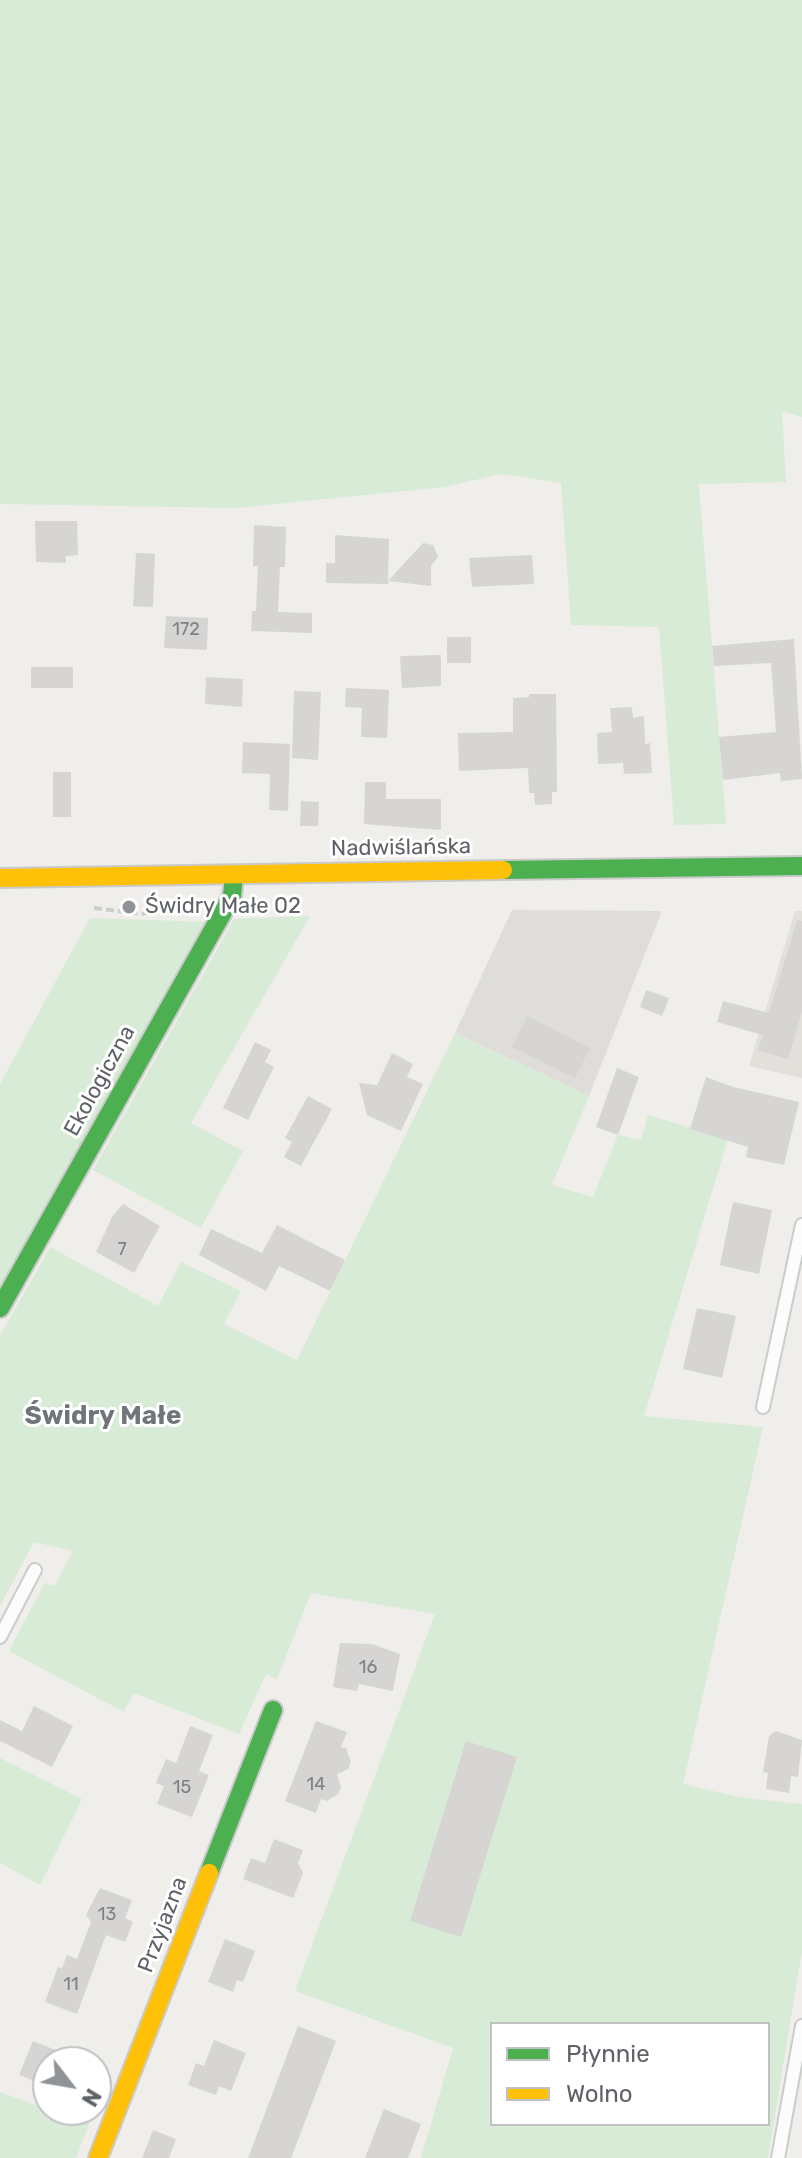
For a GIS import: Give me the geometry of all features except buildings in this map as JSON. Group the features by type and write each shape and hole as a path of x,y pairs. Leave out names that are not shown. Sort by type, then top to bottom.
{"street":[{"name":"Nadwiślańska","path":"0,878 802,866"},
{"name":"Ekologiczna","path":"0,1308 232,896 234,875"},
{"name":"Przyjazna","path":"98,2158 273,1710"}],"lane":[{"path":"763,1407 802,1225"},
{"path":"0,1637 35,1570"},
{"path":"778,2158 802,2026"}],"shaded area":[{"path":"512,910 662,911 589,1096 455,1033"},
{"path":"795,911 802,911 802,1078 749,1066"}],"green space":[{"path":"0,0 802,0 802,417 782,411 786,482 699,484 726,824 674,825 659,627 571,625 561,483 501,474 444,487 236,508 0,504"},
{"path":"310,916 191,1123 243,1151 201,1228 93,1170 234,919"},
{"path":"90,918 208,922 0,1292 0,1084"},
{"path":"455,1033 589,1096 552,1185 593,1197 618,1135 641,1140 648,1115 728,1139 644,1416 763,1427 683,1784 739,1797 802,1804 802,1950 768,2158 421,2158 453,2048 295,1991 435,1614 311,1593 277,1679 266,1674 239,1734 134,1693 124,1712 9,1651 44,1584 54,1586 73,1551 34,1542 0,1606 0,1336 50,1247 158,1306 181,1262 241,1291 224,1324 297,1360"},
{"path":"0,1758 82,1799 40,1885 0,1863"},
{"path":"0,2092 32,2104 32,2126 88,2126 76,2158 0,2158"}],"traffic: fast":[{"path":"503,870 802,866"},
{"path":"0,1308 232,896 234,875"},
{"path":"209,1873 273,1710"}],"traffic: slow":[{"path":"0,878 503,870"},
{"path":"98,2158 209,1873"}],"place":[{"name":"Świdry Małe 02","path":"129,907"}],"district":[{"name":"Świdry Małe","path":"103,1416"}]}
